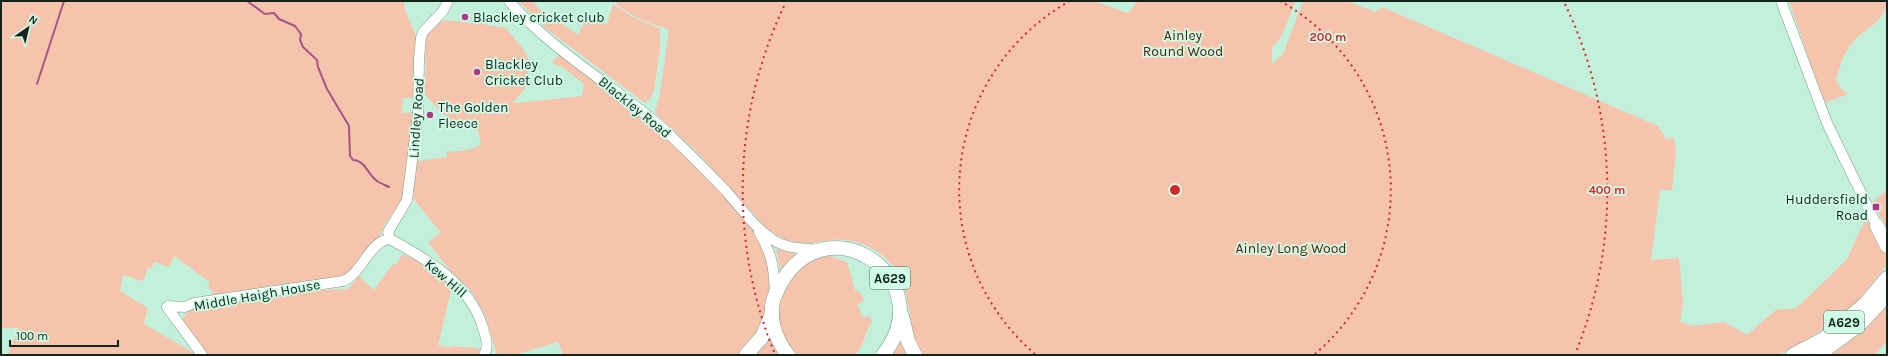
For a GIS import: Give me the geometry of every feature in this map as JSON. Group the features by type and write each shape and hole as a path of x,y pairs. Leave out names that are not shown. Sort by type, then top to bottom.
{"highway":[{"path":"1877,226 1887,246"},
{"name":"A629","path":"788,355 779,341 772,314 775,295 784,275 791,267 804,256 819,250 830,248 846,249 863,253 884,270 891,279 897,292 900,306 898,325 894,338 883,355"},
{"name":"A629","path":"1793,355 1824,339 1866,303 1887,278"},
{"name":"A629","path":"1818,355 1860,324 1887,295"},
{"path":"900,306 905,333 915,355"},
{"path":"746,355 762,337 772,314"}],"street":[{"name":"Lindley Road","path":"390,239 388,232 406,204 410,179 418,114 418,58 420,38 423,32 443,11 448,1"},
{"name":"Blackley Road","path":"509,1 548,39 620,93 668,134 700,164 753,223 770,237 782,244 794,248 819,250"},
{"path":"1781,1 1827,123 1877,226"},
{"name":"Blackley Road","path":"753,223 773,259 775,295"},
{"name":"Middle Haigh House","path":"202,355 167,307 168,306 185,307 194,303 343,281 354,274 378,244 384,239 390,239"},
{"name":"Kew Hill","path":"390,239 433,265 456,283 470,298 481,321 486,340 484,355"}],"green space":[{"path":"1,1 404,1 405,10 416,36 414,98 403,98 402,113 413,112 402,200 385,224 379,237 346,275 213,299 209,297 213,292 208,287 210,282 174,256 169,267 154,262 151,269 148,268 143,281 123,275 120,291 148,308 144,324 197,355 7,355 19,328 1,328"},
{"path":"518,1 534,1 540,10 550,15 578,35 586,19 607,24 613,4 633,17 660,29 660,48 654,91 650,99 645,103 638,98 544,27 542,24 547,25 537,21 533,15"},
{"path":"616,1 1094,1 1128,13 1138,1 1296,1 1281,37 1272,48 1272,64 1283,54 1303,1 1347,1 1375,12 1382,7 1658,126 1666,139 1674,138 1676,152 1672,190 1660,190 1651,260 1679,258 1683,303 1680,322 1693,326 1724,322 1747,335 1776,310 1796,308 1847,259 1866,218 1887,255 1887,265 1854,306 1828,326 1800,344 1778,355 919,355 915,345 904,286 891,263 876,251 860,243 830,240 806,244 785,239 771,232 698,153 655,113 660,93 669,31 634,16 616,4"},
{"path":"1789,1 1887,1 1883,14 1852,43 1842,60 1836,80 1840,88 1848,94 1824,103"},
{"path":"479,17 486,18 486,25 506,28 524,50 530,62 525,89 513,102 516,103 582,96 584,84 560,65 558,66 552,62 559,55 630,107 674,145 715,186 756,233 768,253 770,261 770,295 764,323 759,333 739,355 563,355 558,342 514,355 497,355 485,315 473,293 447,267 428,242 441,233 413,198 417,161 447,157 446,152 474,148 481,144 478,131 470,127 466,122 448,118 426,96 424,88 426,69 425,41 430,30 445,20 478,24"},
{"path":"1887,188 1887,228 1872,202 1884,193"},
{"path":"776,249 797,254 781,270 780,268"},
{"path":"402,254 416,260 452,286 438,345 450,348 451,346 477,348 480,349 477,355 205,355 181,322 190,308 316,290 348,289 359,276 374,290 392,265 397,264"},
{"path":"830,256 847,262 855,290 860,292 864,301 857,304 863,318 870,316 872,322 859,350 855,355 796,355 785,340 778,320 778,306 788,279 814,258"},
{"path":"1887,307 1887,341 1875,355 1824,355 1861,329"},
{"path":"769,332 782,355 754,355"},
{"path":"900,339 909,355 891,355"}],"waterway":[{"path":"37,84 64,1"},
{"path":"247,1 265,14 274,13 279,19 295,26 301,34 300,40 303,47 317,60 318,67 327,89 349,126 350,156 353,160 361,162 377,181 389,187"}],"place":[{"name":"Blackley cricket club","path":"465,17"},
{"name":"Blackley Cricket Club","path":"477,72"},
{"name":"The Golden Fleece","path":"430,115"},
{"name":"Huddersfield Road","path":"1876,207"}],"park label":[{"name":"Ainley Round Wood","path":"1183,44"},
{"name":"Ainley Long Wood","path":"1291,248"}]}
